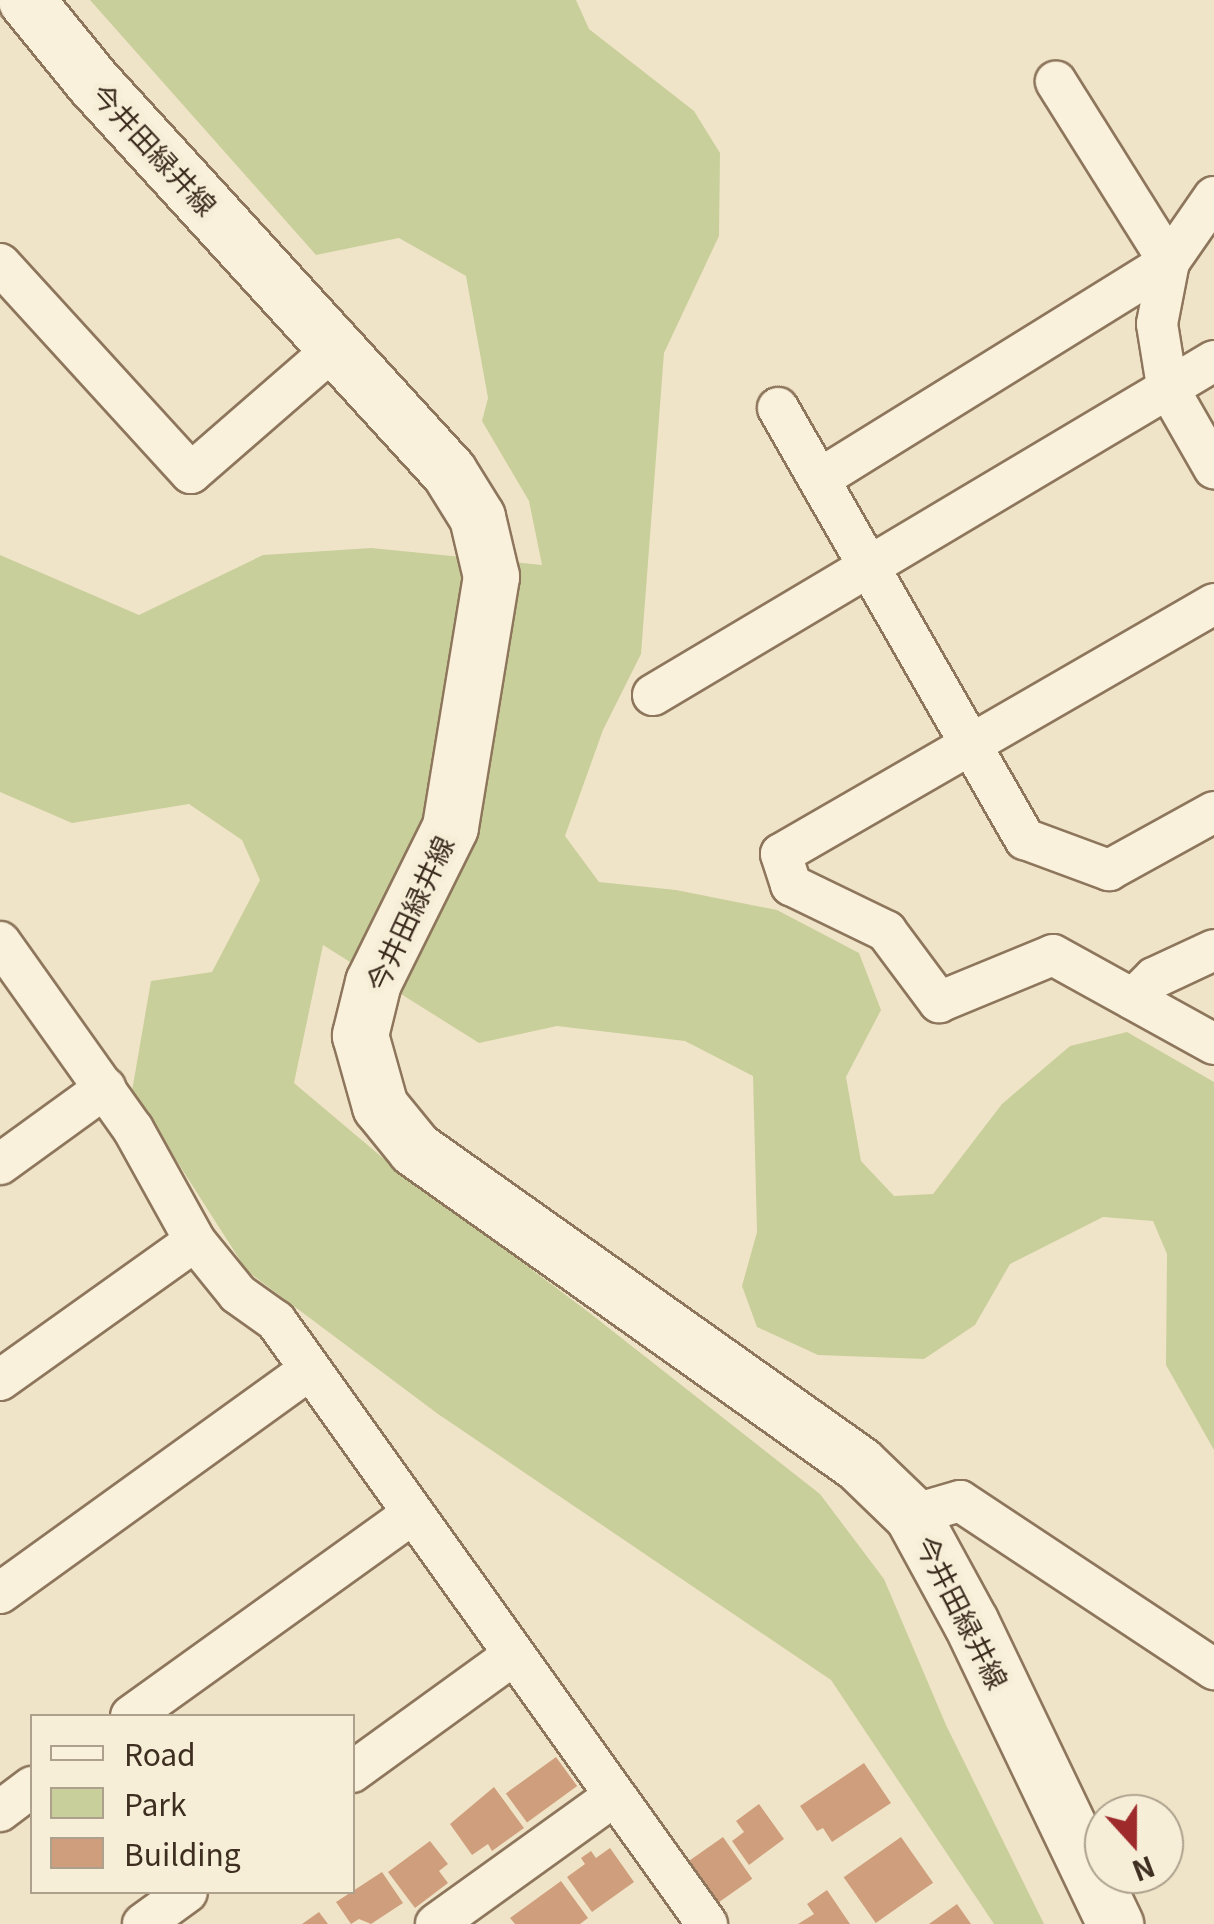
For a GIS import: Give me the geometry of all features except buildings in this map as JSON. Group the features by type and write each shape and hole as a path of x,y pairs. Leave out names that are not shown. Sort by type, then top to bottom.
{"main road":[{"name":"今井田緑井線","path":"26,0 92,80 449,472 477,517 491,576 450,827 373,982 360,1036 380,1106 415,1149 858,1464 912,1514 964,1608 1114,1924"}],"street":[{"path":"1056,82 1169,262 1158,324 1167,386 1214,468"},
{"path":"820,478 1169,262 1214,197"},
{"path":"0,264 192,473 337,346"},
{"path":"653,696 1214,361"},
{"path":"778,408 1025,839 1109,870 1214,812"},
{"path":"1214,604 781,854 791,885 886,932 939,1002 1054,955 1214,1044"},
{"path":"2,948 106,1088 196,1241 238,1294 276,1321 707,1924"},
{"path":"1133,999 1154,978 1214,950"},
{"path":"0,1164 106,1088"},
{"path":"0,1380 196,1241"},
{"path":"0,1592 309,1370"},
{"path":"912,1514 960,1501 1214,1669"},
{"path":"134,1714 411,1515"},
{"path":"355,1770 512,1656"},
{"path":"0,1810 30,1788"},
{"path":"436,1924 613,1797"},
{"path":"142,1924 184,1894"}],"green space":[{"path":"90,0 576,0 589,29 694,111 720,153 719,236 664,353 641,654 603,730 565,836 599,882 676,890 777,910 859,953 881,1010 846,1077 861,1161 894,1196 933,1194 1002,1104 1070,1046 1127,1032 1214,1082 1214,1450 1166,1365 1167,1254 1153,1221 1103,1217 1010,1264 975,1325 924,1359 818,1355 757,1327 742,1286 757,1232 753,1076 685,1041 557,1026 479,1043 323,945 294,1083 383,1158 591,1314 820,1494 884,1579 946,1725 1044,1924 994,1924 831,1680 438,1414 247,1271 132,1091 151,981 212,972 260,880 242,840 189,804 72,823 0,792 0,555 139,615 263,555 371,548 542,565 529,501 482,421 488,398 466,276 399,238 316,255"}]}
